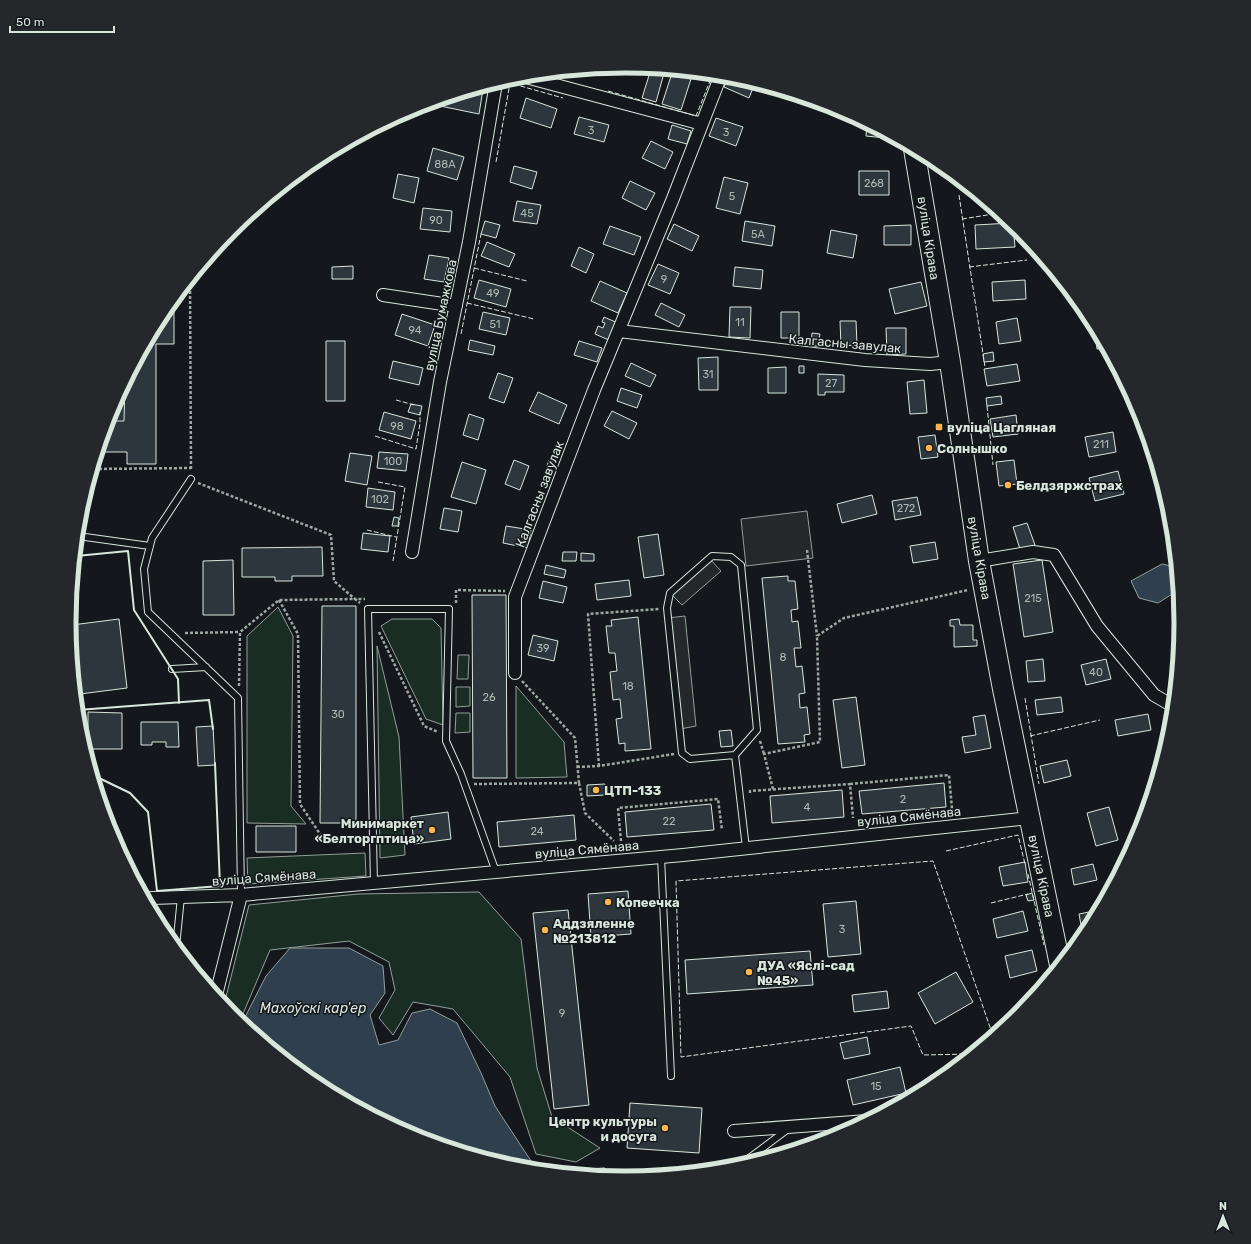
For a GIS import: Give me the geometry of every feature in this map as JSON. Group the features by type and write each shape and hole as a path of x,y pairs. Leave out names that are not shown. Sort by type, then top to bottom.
{"main road":[{"name":"вуліца Кірава","path":"915,156 950,362 979,561 1003,689 1059,959"}],"street":[{"path":"539,81 702,124"},
{"name":"Калгасны завулак","path":"515,673 515,597 517,591 594,390 672,201 718,82"},
{"name":"вуліца Бумажкова","path":"412,552 440,382 470,242 495,89"},
{"path":"383,295 456,306"},
{"name":"Калгасны завулак","path":"618,331 865,360 930,364 950,362"},
{"path":"979,561 1033,552 1054,555 1097,626 1154,695 1168,703"},
{"name":"вуліца Сямёнава","path":"151,898 241,894 662,857 1030,818"},
{"path":"218,989 241,894"},
{"path":"734,1131 791,1127 842,1126"}],"lane":[{"path":"191,480 152,538 144,569 148,612 238,698 241,894"},
{"path":"83,537 150,546"},
{"path":"712,556 731,557 741,565 757,730 735,754 690,759 682,753 667,608 670,593 712,556"},
{"path":"374,882 368,610 449,610 446,741 461,774 496,872"},
{"path":"172,669 206,668"},
{"path":"735,754 746,848"},
{"path":"662,857 670,1076"},
{"path":"177,938 181,897"},
{"path":"754,1155 791,1127"}],"path":[{"path":"190,288 191,480 331,535 334,581 368,610 424,726 446,736"},
{"path":"99,469 191,468"},
{"path":"773,789 764,754 820,742 817,636 807,550"},
{"path":"817,636 844,618 972,589"},
{"path":"456,607 456,590 517,591"},
{"path":"170,633 240,632 279,600 370,599"},
{"path":"279,600 298,634 300,804 324,840 373,838"},
{"path":"448,600 456,600"},
{"path":"599,766 588,614 667,608"},
{"path":"238,698 240,632"},
{"path":"515,673 575,738 579,783 585,813 614,841"},
{"path":"577,767 599,766 682,753"},
{"path":"751,798 750,791 949,775 952,809"},
{"path":"471,784 579,783"},
{"path":"850,784 853,818"},
{"path":"621,841 618,808 718,799 722,830"}],"green space":[{"path":"278,607 293,636 291,806 306,824 247,823 247,636"},
{"path":"392,619 432,619 441,628 443,725 426,719 381,626"},
{"path":"377,646 399,737 405,855 380,858"},
{"path":"458,655 469,655 468,679 457,679"},
{"path":"516,686 564,742 567,777 516,778"},
{"path":"456,687 470,687 470,706 456,707"},
{"path":"456,713 470,713 470,732 455,733"},
{"path":"365,853 366,876 248,884 247,858"},
{"path":"479,892 521,939 537,1068 552,1117 600,1148 576,1162 536,1154 510,1077 453,1009 413,1002 393,1035 379,1018 395,990 389,962 349,941 270,950 242,1015 226,998 249,905 358,894"}],"shaded area":[{"path":"807,511 813,558 746,566 741,519"},
{"path":"709,558 721,571 682,605 670,593"},
{"path":"685,616 696,726 680,729 668,618"}],"water":[{"path":"1162,564 1171,566 1173,593 1158,603 1139,598 1131,581"},
{"name":"Махоўскі кар'ер","path":"290,948 349,948 383,966 385,993 370,1015 379,1045 398,1040 412,1013 430,1009 457,1023 495,1106 532,1162 483,1152 449,1142 415,1129 351,1097 291,1058 245,1017 266,976"}],"building":[{"path":"650,74 664,74 656,102 642,98"},
{"path":"671,75 691,79 681,110 662,104"},
{"path":"726,83 753,89 749,98 724,87"},
{"path":"482,92 479,114 440,106 449,102"},
{"path":"526,98 557,109 551,128 520,118"},
{"path":"579,117 609,125 604,142 574,134"},
{"path":"716,118 743,127 736,146 709,136"},
{"path":"672,125 691,131 687,144 668,139"},
{"path":"867,129 883,138 866,136"},
{"path":"651,141 673,152 665,169 642,158"},
{"path":"433,148 464,157 457,180 427,171"},
{"path":"514,166 537,172 532,189 510,182"},
{"path":"859,171 889,171 889,195 859,195"},
{"path":"398,174 419,178 414,203 393,198"},
{"path":"724,177 748,183 740,214 716,208"},
{"path":"630,181 655,193 646,210 622,198"},
{"path":"517,201 541,205 537,224 513,221"},
{"path":"423,208 452,211 450,232 420,229"},
{"path":"485,221 500,225 496,238 481,234"},
{"path":"745,221 775,226 772,246 742,241"},
{"path":"1003,223 1014,234 1015,247 976,249 975,225"},
{"path":"674,224 699,236 692,251 667,239"},
{"path":"911,225 911,245 884,245 884,226"},
{"path":"610,226 641,237 634,255 603,244"},
{"path":"831,230 857,235 853,258 827,253"},
{"path":"487,242 515,254 509,267 481,256"},
{"path":"579,247 594,254 586,273 571,266"},
{"path":"429,255 449,258 444,282 424,279"},
{"path":"658,264 679,273 670,294 648,285"},
{"path":"353,266 353,279 332,279 332,267"},
{"path":"735,267 763,270 761,289 733,286"},
{"path":"479,280 511,289 506,307 474,298"},
{"path":"1025,280 1026,299 993,301 992,282"},
{"path":"600,281 627,293 618,313 591,301"},
{"path":"921,282 927,306 895,314 889,289"},
{"path":"661,303 685,315 679,327 655,315"},
{"path":"730,307 751,307 750,338 729,337"},
{"path":"174,310 174,344 156,344 156,464 127,464 127,452 104,452 118,412 133,379 150,347"},
{"path":"483,312 510,318 506,335 479,329"},
{"path":"781,312 799,312 799,338 781,338"},
{"path":"402,314 435,325 428,346 395,335"},
{"path":"604,317 618,323 611,341 595,334 598,326 603,328 605,323 602,322"},
{"path":"1017,318 1021,341 999,344 996,322"},
{"path":"840,321 856,321 857,345 841,346"},
{"path":"886,328 906,328 906,354 887,355"},
{"path":"812,333 820,334 818,346 811,346"},
{"path":"470,340 495,346 493,355 468,350"},
{"path":"1096,340 1101,349 1097,349"},
{"path":"326,341 345,341 345,401 326,401"},
{"path":"579,341 602,348 597,362 574,355"},
{"path":"993,352 994,361 984,362 983,354"},
{"path":"718,357 718,390 699,390 698,358"},
{"path":"393,361 423,368 419,385 389,378"},
{"path":"631,363 656,375 650,387 625,376"},
{"path":"1017,364 1020,381 987,386 984,369"},
{"path":"799,366 804,366 804,373 799,373"},
{"path":"786,367 786,393 768,393 768,368"},
{"path":"498,373 513,378 504,403 489,398"},
{"path":"818,374 844,375 844,392 825,392 825,395 818,395"},
{"path":"924,380 927,413 910,414 907,382"},
{"path":"621,388 642,395 637,408 617,401"},
{"path":"538,392 567,405 559,424 529,411"},
{"path":"1001,396 1002,404 987,406 986,398"},
{"path":"125,397 124,421 115,421"},
{"path":"411,404 422,406 420,415 408,412"},
{"path":"612,411 637,423 629,439 604,426"},
{"path":"384,412 416,421 411,439 379,430"},
{"path":"469,414 484,419 478,440 463,435"},
{"path":"1016,415 1018,434 993,437 990,419"},
{"path":"1113,432 1116,452 1089,457 1085,437"},
{"path":"935,435 938,457 921,459 918,437"},
{"path":"379,452 408,454 406,471 377,468"},
{"path":"350,453 372,456 367,485 345,481"},
{"path":"514,460 529,466 520,490 505,484"},
{"path":"549,460 555,462 553,467 547,466"},
{"path":"1014,460 1017,484 999,486 996,462"},
{"path":"462,462 486,470 476,504 451,497"},
{"path":"1118,471 1124,494 1095,501 1089,478"},
{"path":"368,488 395,492 393,510 366,507"},
{"path":"872,495 877,514 842,523 837,504"},
{"path":"917,497 921,515 895,520 892,501"},
{"path":"444,508 462,511 458,532 440,529"},
{"path":"394,517 399,518 398,526 392,526"},
{"path":"1027,523 1035,545 1020,549 1013,527"},
{"path":"506,526 531,530 528,548 503,543"},
{"path":"363,533 390,536 388,552 361,549"},
{"path":"658,534 664,575 644,578 638,537"},
{"path":"935,542 938,559 913,563 910,546"},
{"path":"322,547 323,576 292,576 292,581 275,581 275,577 242,577 242,548"},
{"path":"563,552 577,552 576,561 562,561"},
{"path":"581,553 594,554 594,561 581,561"},
{"path":"233,560 234,615 203,615 203,561"},
{"path":"1042,560 1053,632 1024,637 1013,564"},
{"path":"546,565 566,570 564,578 544,574"},
{"path":"788,576 788,581 795,581 798,609 791,610 792,622 798,621 801,648 794,648 796,667 802,666 805,693 799,694 800,708 807,707 810,734 804,735 805,742 778,744 762,578"},
{"path":"629,580 631,596 597,600 595,584"},
{"path":"543,581 567,587 563,603 539,598"},
{"path":"472,595 506,595 507,778 473,778"},
{"path":"322,606 356,606 356,823 320,823"},
{"path":"638,617 651,749 625,751 625,743 619,744 616,719 622,718 620,699 613,700 610,672 617,671 615,653 609,653 606,626 612,626 611,620"},
{"path":"119,619 127,688 81,694 76,624"},
{"path":"959,619 960,625 973,625 973,640 977,640 977,646 954,647 954,626 950,626 950,620"},
{"path":"533,635 558,641 554,661 528,655"},
{"path":"1043,659 1045,681 1028,682 1026,661"},
{"path":"1106,659 1111,679 1086,685 1081,665"},
{"path":"856,697 865,765 842,768 833,700"},
{"path":"1061,697 1063,712 1037,715 1035,700"},
{"path":"88,712 122,713 122,749 92,749 88,733"},
{"path":"1148,714 1151,730 1118,736 1115,720"},
{"path":"985,715 991,748 965,753 962,737 976,735 973,717"},
{"path":"141,722 178,722 179,747 166,747 166,742 152,742 152,745 141,745"},
{"path":"213,726 215,765 198,766 196,727"},
{"path":"731,730 733,746 721,747 719,731"},
{"path":"1067,760 1071,776 1044,783 1040,766"},
{"path":"944,783 946,807 862,814 859,791"},
{"name":"ЦТП-133","path":"605,784 605,795 587,796 587,785"},
{"path":"842,790 844,817 772,823 770,796"},
{"path":"711,804 714,830 627,837 625,812"},
{"path":"1109,807 1118,840 1096,846 1087,813"},
{"path":"448,812 451,839 414,844 411,817"},
{"path":"574,815 576,840 499,847 497,822"},
{"path":"256,826 296,826 296,852 256,852"},
{"path":"1025,862 1028,882 1003,886 999,867"},
{"path":"1093,864 1097,880 1074,885 1071,869"},
{"path":"628,891 631,934 591,937 588,894"},
{"path":"1032,893 1034,900 1028,901 1026,895"},
{"path":"856,901 861,954 828,957 823,904"},
{"path":"568,910 589,1105 554,1109 533,913"},
{"path":"1023,911 1028,931 997,938 993,919"},
{"path":"1092,911 1081,928 1079,914"},
{"path":"1032,950 1037,971 1010,978 1005,956"},
{"name":"ДУА «Яслі-сад №45»","path":"810,951 813,985 687,994 685,960"},
{"path":"956,972 973,1002 935,1024 918,993"},
{"path":"887,991 889,1008 854,1012 852,995"},
{"path":"867,1037 870,1054 844,1059 840,1043"},
{"path":"900,1067 906,1093 853,1105 847,1080"},
{"name":"Центр культуры и досуга","path":"630,1103 702,1108 699,1153 627,1148"},
{"path":"605,1168 605,1170 590,1170 585,1169"}],"fence":[{"path":"608,91 696,116 710,80"},
{"path":"516,85 563,98"},
{"path":"496,162 509,86"},
{"path":"959,195 985,367"},
{"path":"962,219 993,214"},
{"path":"461,334 481,234"},
{"path":"969,267 1027,260"},
{"path":"474,268 527,281"},
{"path":"467,303 534,319"},
{"path":"396,400 414,405"},
{"path":"987,406 993,465"},
{"path":"375,436 416,449 420,412"},
{"path":"378,482 405,487 393,561"},
{"path":"367,530 396,537"},
{"path":"1025,698 1039,784"},
{"path":"1030,736 1100,720"},
{"path":"946,851 1018,835 1025,864"},
{"path":"965,1054 923,1055 911,1026 681,1057 676,881 933,861 991,1031"},
{"path":"1028,874 1044,945"},
{"path":"991,903 1028,894"}],"wall":[{"path":"81,556 128,551 134,610 178,679 179,703"},
{"path":"84,710 209,700 213,729"},
{"path":"100,779 130,793 148,812 157,891 220,886 215,763"}],"place":[{"name":"вуліца Цагляная","path":"939,427"},
{"name":"Солнышко","path":"929,448"},
{"name":"Белдзяржстрах","path":"1008,485"},
{"name":"ЦТП-133","path":"596,790"},
{"name":"Минимаркет «Белторгптица»","path":"432,830"},
{"name":"Копеечка","path":"608,902"},
{"name":"Аддзяленне №213812","path":"545,930"},
{"name":"ДУА «Яслі-сад №45»","path":"749,972"},
{"name":"Центр культуры и досуга","path":"665,1128"}]}
